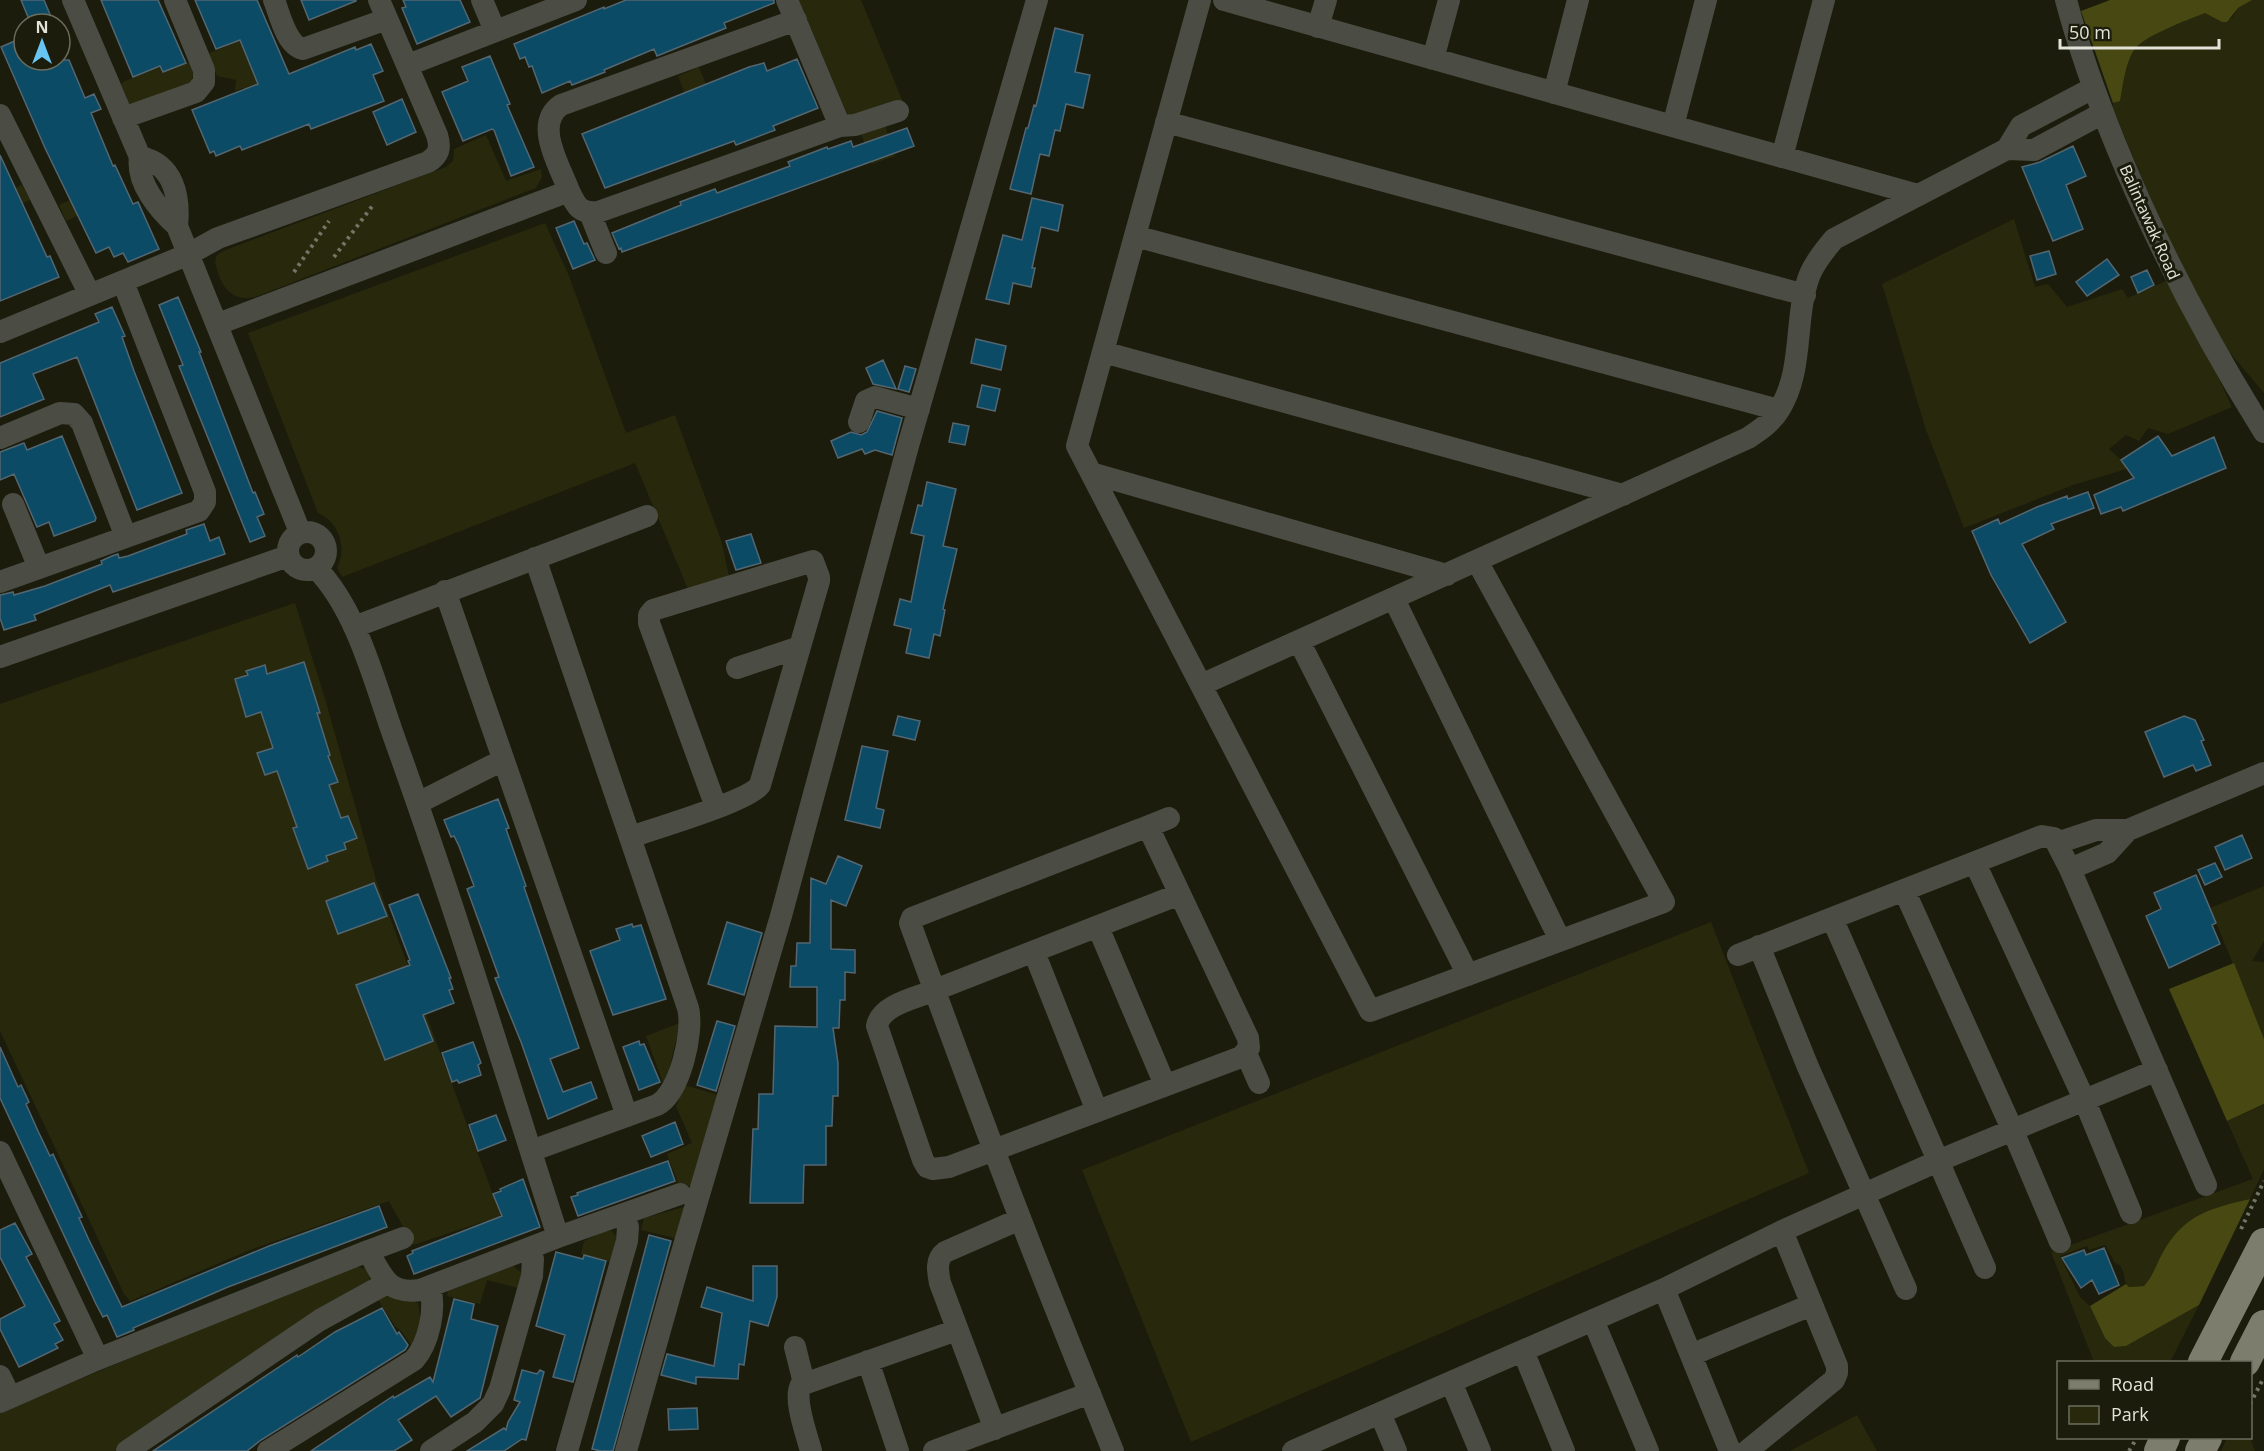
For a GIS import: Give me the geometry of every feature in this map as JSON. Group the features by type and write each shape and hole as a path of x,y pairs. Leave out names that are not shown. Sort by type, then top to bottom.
{"main road":[{"path":"2205,1361 2264,1243"},
{"path":"2246,1361 2264,1325"}],"street":[{"path":"73,0 140,157 153,161 166,171 179,202 177,226 300,532"},
{"path":"123,118 196,92 204,82 204,70 175,0"},
{"path":"0,332 189,254 214,239 435,158 439,150 437,135 383,9 303,49 298,48 291,41 274,0"},
{"path":"482,0 495,31"},
{"path":"408,65 576,0"},
{"path":"626,1451 781,916 919,409 1037,0"},
{"path":"1200,0 1077,446 1370,1011 1664,902 1478,561"},
{"path":"1224,0 1918,195"},
{"path":"1318,27 1326,0"},
{"path":"1433,59 1449,0"},
{"path":"1554,93 1578,0"},
{"path":"1673,126 1706,0"},
{"path":"1782,157 1824,0"},
{"name":"Balintawak Road","path":"2066,0 2093,88 2124,166 2174,276 2221,363 2264,432"},
{"path":"840,126 791,10 561,105 549,118 548,136 578,208 590,213 605,210 840,126 855,125 898,111"},
{"path":"1201,685 1749,438 1765,426 1779,410 1788,391 1796,364 1810,274 1821,254 1834,239 2007,148 2021,126 2093,88"},
{"path":"2007,148 2034,150 2103,113"},
{"path":"0,115 90,295"},
{"path":"1166,122 1805,295"},
{"path":"218,324 569,191"},
{"path":"590,213 606,253"},
{"path":"1135,236 1779,410"},
{"path":"0,582 199,511 203,507 206,497 123,282"},
{"path":"1103,352 1623,495"},
{"path":"859,422 866,402 875,397 919,409"},
{"path":"0,438 60,413 74,414 82,423 126,537"},
{"path":"1091,473 1447,574"},
{"path":"13,504 39,568"},
{"path":"354,627 647,516"},
{"path":"300,532 315,533 326,544 324,559 316,568 305,570 298,568 288,556 289,542 300,532"},
{"path":"0,657 288,556"},
{"path":"531,1150 657,1105 669,1095 688,1043 691,1026 688,1008 535,558"},
{"path":"630,837 716,807 753,792 760,785 819,577 814,562 811,561 653,610 646,610 716,807"},
{"path":"316,568 334,592 354,627 418,803 558,1237"},
{"path":"445,591 627,1116"},
{"path":"1394,599 1560,940"},
{"path":"1299,641 1468,975"},
{"path":"737,668 800,647"},
{"path":"418,803 503,760"},
{"path":"2057,843 2096,830 2128,830 2264,773"},
{"path":"1113,1451 1020,1219 909,924 912,918 1169,818"},
{"path":"1144,828 1150,831 1180,894 1248,1038 1249,1048 1246,1053 1241,1057 942,1169 927,1167 922,1160 877,1026 878,1018 885,1011 935,990 1180,894"},
{"path":"2070,869 2107,853 2128,830"},
{"path":"1738,955 2042,836 2054,838 2070,869 2206,1185"},
{"path":"1975,862 2084,1099 2131,1212"},
{"path":"1904,890 2013,1131 2060,1242"},
{"path":"1832,918 1985,1268"},
{"path":"1098,927 1165,1085"},
{"path":"1760,946 1808,1067 1906,1289"},
{"path":"1034,951 1097,1111"},
{"path":"1246,1053 1259,1083"},
{"path":"1305,1448 1664,1288 1938,1161 2157,1070"},
{"path":"0,1152 98,1359"},
{"path":"368,1251 387,1283 402,1291 411,1291 430,1287 558,1237 680,1194"},
{"path":"567,1451 627,1241 628,1227 624,1214"},
{"path":"995,1429 940,1283 939,1259 945,1252 1020,1219"},
{"path":"1747,1451 1836,1377 1837,1366 1782,1232"},
{"path":"0,1376 5,1399 98,1359 403,1238"},
{"path":"431,1451 483,1416 497,1397 532,1276 533,1259 529,1249"},
{"path":"127,1451 333,1312 387,1283"},
{"path":"268,1451 414,1360 424,1345 428,1327 433,1302 430,1287"},
{"path":"1664,1288 1730,1451"},
{"path":"1691,1355 1811,1305"},
{"path":"1593,1320 1648,1451"},
{"path":"811,1451 798,1392 804,1383 957,1330"},
{"path":"795,1347 804,1383"},
{"path":"1523,1351 1564,1451"},
{"path":"868,1361 898,1451"},
{"path":"1452,1382 1480,1451"},
{"path":"934,1451 1090,1393"},
{"path":"1380,1413 1396,1451"}],"path":[{"path":"334,280 330,266 332,260 378,198 390,188 388,176"},
{"path":"292,275 339,207 337,194"},
{"path":"2252,1400 2264,1377"}],"green space":[{"path":"799,0 861,0 903,102 848,116"},
{"path":"2252,0 2264,0 2264,393 2220,341 2174,257 2113,108 2113,103 2120,100 2128,62 2134,50 2146,39 2205,13 2222,22 2232,18 2238,8"},
{"path":"241,40 270,112 255,118 243,88 235,91 236,80 217,76 207,54"},
{"path":"189,62 193,71 192,83 131,105 129,103 121,84 123,82 160,67 162,73"},
{"path":"699,67 720,119 698,128 678,76"},
{"path":"884,122 895,156 872,164 860,131"},
{"path":"486,135 506,181 541,169 542,177 536,188 255,297 238,297 232,294 219,276 215,261 217,255 223,251 446,167 453,161 454,149"},
{"path":"22,185 30,200 2,213 0,195"},
{"path":"91,190 99,206 66,221 59,205"},
{"path":"2014,219 2035,287 2048,284 2067,307 2122,289 2128,298 2166,281 2214,368 2232,407 2168,434 2148,428 2139,441 2126,435 2109,449 2130,468 2073,485 1964,528 1926,430 1882,284"},
{"path":"545,223 569,276 626,433 675,415 721,540 729,576 688,589 635,463 342,577 337,568 341,552 340,536 332,523 318,513 248,333"},
{"path":"295,603 326,702 376,880 501,1216 413,1245 389,1201 250,1250 130,1301 124,1294 0,1031 0,704"},
{"path":"2264,886 2264,941 2252,961 2264,962 2264,1039 2210,908"},
{"path":"1711,922 1809,1173 1191,1442 1082,1170"},
{"path":"680,1023 667,1078 664,1086 646,1036"},
{"path":"685,1085 721,1096 695,1184 680,1188 667,1154 692,1143 676,1106"},
{"path":"2264,1105 2264,1169 2250,1199 2210,1210 2179,1230 2170,1241 2144,1286 2129,1287 2126,1284 2120,1265 2115,1263 2105,1245 2089,1250 2087,1246 2060,1256 2080,1297 2090,1306 2105,1338 2114,1347 2126,1346 2199,1305 2171,1361 2094,1361 2051,1252 2253,1179 2227,1121"},
{"path":"688,1206 679,1239 641,1230 644,1218"},
{"path":"604,1231 612,1231 616,1236 617,1242 610,1262 581,1254 584,1241"},
{"path":"353,1266 367,1269 370,1276 369,1281 115,1451 0,1451 0,1413"},
{"path":"513,1266 522,1273 518,1288 487,1280 480,1304 447,1296 448,1291"},
{"path":"383,1295 418,1303 420,1319 414,1349 376,1297"},
{"path":"1857,1415 1877,1451 1790,1451"},
{"path":"2227,1439 2250,1439 2255,1451 2221,1451"}],"shaded area":[{"path":"2110,0 2252,0 2238,8 2227,22 2222,22 2205,13 2146,39 2134,50 2128,62 2120,101 2113,103 2081,11"},
{"path":"2234,963 2264,1039 2264,1104 2227,1121 2169,989"},
{"path":"2250,1199 2199,1305 2126,1346 2114,1347 2105,1338 2090,1306 2126,1284 2129,1287 2144,1286 2170,1241 2179,1230 2199,1215"}],"building":[{"path":"21,0 44,0 49,12 26,12"},
{"path":"101,0 158,0 186,63 163,72 160,66 133,77"},
{"path":"195,0 257,0 289,74 355,47 356,50 371,44 383,71 373,75 384,101 311,129 309,124 242,150 240,146 216,156 214,151 210,153 192,110 258,84 240,40 216,49"},
{"path":"301,0 356,0 356,1 309,20"},
{"path":"403,0 460,0 470,22 417,44 402,8 406,7"},
{"path":"626,0 774,0 774,3 724,23 726,28 657,56 654,49 572,85 570,81 542,93 532,66 529,67 525,57 520,59 514,44"},
{"path":"1055,28 1083,35 1075,72 1090,75 1083,108 1066,104 1060,131 1055,130 1049,156 1040,154 1031,194 1010,189 1026,128 1028,128 1034,105 1036,106"},
{"path":"12,42 12,72 72,72 72,67 85,98 94,94 101,109 91,113 113,166 115,165 133,204 138,202 159,249 128,262 123,253 114,257 109,247 96,253 45,148 1,47"},
{"path":"490,56 510,104 507,105 534,167 511,176 494,130 463,141 442,92 468,81 462,67"},
{"path":"797,59 818,108 773,126 775,130 736,145 734,141 605,188 582,134 749,67 764,63 767,71"},
{"path":"402,99 416,132 387,145 373,112"},
{"path":"907,128 914,146 622,252 612,233 681,205 680,202 715,189 717,193 790,166 788,162 827,147 828,149 851,141 853,147"},
{"path":"2073,146 2086,176 2066,185 2083,229 2053,241 2022,167 2040,162"},
{"path":"0,155 47,257 50,256 59,277 0,301"},
{"path":"1032,198 1063,205 1058,231 1041,227 1032,268 1035,268 1031,287 1013,283 1009,304 986,299 1003,235 1022,240"},
{"path":"574,221 584,244 587,243 595,260 573,269 556,228"},
{"path":"2049,251 2056,274 2037,280 2030,256"},
{"path":"2107,259 2119,275 2087,296 2076,282"},
{"path":"2147,270 2154,285 2138,293 2131,277"},
{"path":"178,297 201,352 199,352 253,493 255,492 264,514 257,517 265,536 250,542 179,366 183,365 159,305"},
{"path":"112,307 125,336 122,337 134,371 182,493 137,510 77,357 33,374 44,399 0,417 0,363 99,322 95,314"},
{"path":"976,339 1006,346 1001,370 971,363"},
{"path":"883,360 896,389 873,384 866,368"},
{"path":"905,366 916,369 909,392 898,389"},
{"path":"982,385 1000,389 995,411 977,407"},
{"path":"877,411 902,418 892,455 875,450 865,454 862,449 838,458 831,441 851,432 861,435 867,432"},
{"path":"953,423 969,426 965,445 949,442"},
{"path":"62,436 96,518 95,521 54,536 49,522 37,527 14,474 0,480 0,452 24,443 27,450"},
{"path":"2158,436 2172,456 2214,437 2226,468 2123,511 2121,507 2101,514 2094,495 2134,478 2121,460"},
{"path":"927,482 956,489 943,546 957,549 943,609 945,610 940,636 934,634 929,658 906,653 911,629 894,625 900,599 911,602 924,536 911,533 918,505 922,506"},
{"path":"2088,492 2094,508 2051,524 2054,529 2022,544 2066,622 2030,643 1991,575 1972,531 1998,519 2000,524 2067,496 2068,499"},
{"path":"204,524 210,541 219,537 225,554 113,592 110,585 34,615 36,620 4,630 0,618 0,595 13,592 14,595 45,586 102,564 101,561 112,556 118,554 119,558 128,556 187,534 186,530"},
{"path":"751,534 761,563 736,570 726,541"},
{"path":"304,662 320,713 317,713 330,755 328,756 338,782 329,785 341,818 348,816 357,838 344,843 346,849 326,856 328,861 308,869 293,828 297,827 277,771 265,775 257,753 273,748 261,712 246,717 235,679 248,675 246,671 265,665 267,674"},
{"path":"898,716 920,721 915,740 893,735"},
{"path":"2184,716 2195,720 2211,765 2196,771 2193,765 2164,777 2145,732"},
{"path":"862,746 888,751 876,808 884,810 880,828 845,820"},
{"path":"498,799 509,828 506,829 526,886 524,887 579,1048 550,1059 563,1092 591,1082 597,1098 548,1119 521,1042 495,978 499,977 467,889 474,886 459,846 454,836 451,837 444,820"},
{"path":"2242,835 2252,858 2225,870 2215,847"},
{"path":"838,856 862,866 846,906 831,900 831,949 855,950 855,973 845,972 845,1000 840,1000 839,1028 833,1028 838,1063 838,1096 833,1096 832,1126 826,1126 826,1165 804,1165 803,1203 750,1203 753,1129 758,1129 759,1094 773,1094 775,1026 817,1027 817,987 790,987 791,966 796,966 797,943 810,943 811,878 826,884"},
{"path":"2215,863 2222,877 2205,885 2198,870"},
{"path":"2196,875 2216,923 2212,925 2220,944 2169,968 2146,916 2161,909 2154,893"},
{"path":"374,883 387,916 338,934 326,901"},
{"path":"418,894 451,978 449,978 453,989 449,990 454,1003 423,1015 433,1041 385,1060 356,985 410,965 389,905"},
{"path":"727,922 762,933 744,995 708,984"},
{"path":"632,924 633,927 641,925 666,999 613,1015 590,951 620,940 616,929"},
{"path":"717,1021 735,1026 716,1091 697,1085"},
{"path":"639,1041 640,1045 644,1044 660,1082 639,1090 623,1047"},
{"path":"473,1042 481,1063 478,1065 481,1075 459,1083 457,1080 452,1082 442,1053"},
{"path":"0,1047 18,1087 21,1085 29,1102 26,1104 38,1131 50,1156 53,1154 82,1217 79,1218 122,1307 269,1246 379,1206 387,1227 228,1287 117,1337 107,1315 103,1317 96,1304 0,1098"},
{"path":"496,1115 506,1140 478,1151 469,1125"},
{"path":"675,1122 683,1144 651,1157 642,1136"},
{"path":"668,1161 675,1181 578,1216 571,1197 578,1195 577,1193"},
{"path":"523,1179 540,1227 414,1274 407,1256 413,1253 412,1251 502,1216 493,1194"},
{"path":"15,1223 32,1254 26,1257 60,1321 54,1324 63,1340 55,1344 58,1348 19,1367 0,1329 0,1319 25,1306 0,1257 0,1230"},
{"path":"649,1235 671,1241 613,1451 592,1449"},
{"path":"2104,1248 2119,1285 2099,1294 2092,1280 2081,1288 2062,1258 2084,1250 2086,1255"},
{"path":"556,1252 583,1259 584,1255 606,1261 573,1382 553,1377 565,1335 536,1326"},
{"path":"753,1266 777,1266 777,1297 768,1326 750,1321 744,1365 739,1364 738,1379 696,1377 696,1384 661,1375 667,1354 714,1366 722,1313 701,1307 707,1287 753,1301"},
{"path":"454,1299 474,1304 471,1319 498,1326 480,1398 451,1417 436,1396 398,1420 412,1440 394,1451 311,1451 393,1396 394,1398 430,1377 433,1382"},
{"path":"382,1308 397,1334 399,1332 408,1345 405,1350 247,1451 153,1451 297,1355 298,1357 335,1332"},
{"path":"522,1370 537,1374 540,1370 544,1372 526,1440 522,1439 504,1451 467,1451 504,1428 506,1430 520,1402 514,1400"},
{"path":"697,1408 698,1429 669,1430 668,1409"}]}
